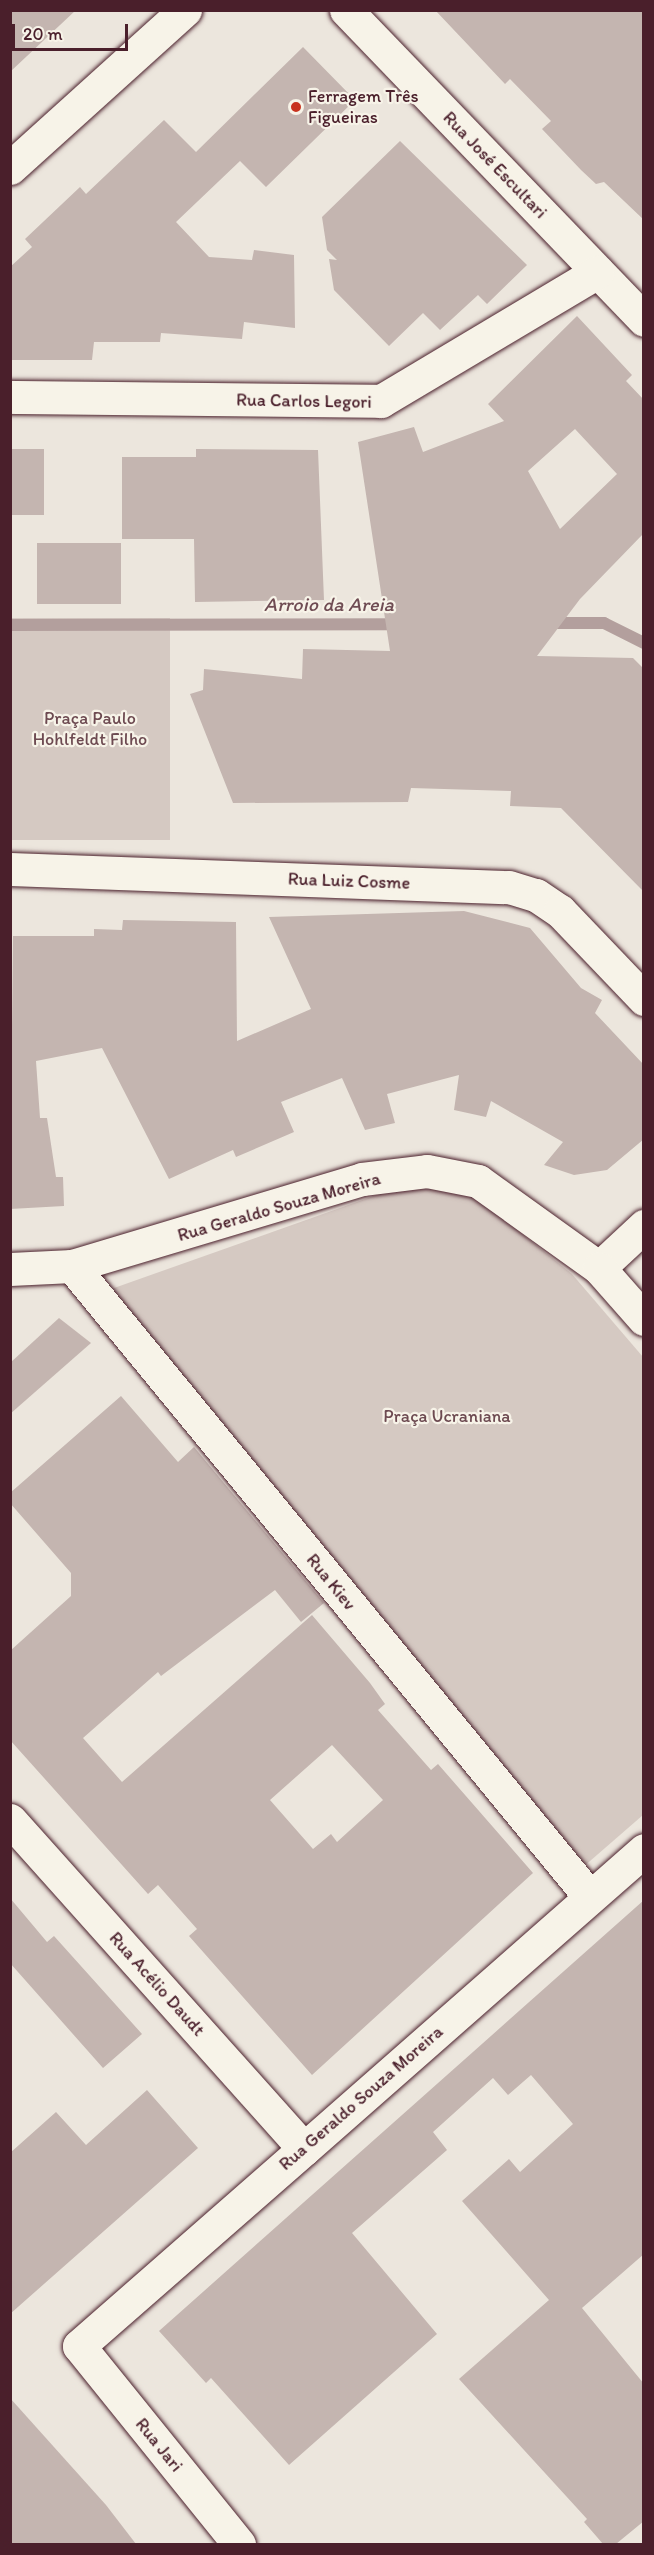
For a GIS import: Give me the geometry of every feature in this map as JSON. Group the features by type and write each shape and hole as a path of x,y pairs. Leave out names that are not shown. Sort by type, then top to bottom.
{"street":[{"path":"10,168 185,10"},
{"name":"Rua José Escultari","path":"346,10 644,320"},
{"name":"Rua Carlos Legori","path":"10,397 381,401 597,272"},
{"name":"Rua Luiz Cosme","path":"10,869 509,887 536,895 560,910 644,999"},
{"name":"Rua Geraldo Souza Moreira","path":"10,1269 72,1266 362,1179 427,1171 478,1181 599,1268 644,1319"},
{"path":"599,1268 644,1226"},
{"name":"Rua Kiev","path":"72,1266 590,1897"},
{"name":"Rua Acélio Daudt","path":"10,1820 304,2149"},
{"name":"Rua Geraldo Souza Moreira","path":"79,2346 644,1850"},
{"name":"Rua Jari","path":"79,2346 239,2544"}],"green space":[{"name":"Praça Paulo Hohlfeldt Filho","path":"11,618 170,618 170,840 11,840"},
{"name":"Praça Ucraniana","path":"438,1186 472,1194 572,1274 643,1357 643,1815 582,1868 100,1293 382,1193"}],"building":[{"path":"10,10 76,10 10,72"},
{"path":"435,10 644,10 644,220 604,182 596,184 581,170 542,129 551,121 510,79 505,84"},
{"path":"303,47 355,100 266,187 240,161 176,222 209,257 252,260 254,250 294,255 295,328 244,322 242,339 161,333 160,342 94,342 92,360 10,360 10,267 32,247 25,239 80,187 86,194 164,120 196,152"},
{"path":"400,141 527,265 487,304 478,295 440,330 423,313 389,346 334,290 329,259 337,260 327,250 322,217"},
{"path":"577,316 632,375 626,381 644,400 644,533 580,599 537,656 633,658 644,669 644,892 561,808 510,806 511,791 411,788 408,802 233,803 190,694 203,690 204,669 302,679 303,649 390,651 358,442 414,427 423,452 504,421 488,404","holes":["575,429 617,474 560,529 528,471"]},
{"path":"10,449 44,449 44,515 10,515"},
{"path":"196,449 318,450 324,600 195,602 194,539 122,539 122,457 196,457"},
{"path":"37,543 121,543 121,604 37,604"},
{"path":"464,911 530,928 581,988 602,1000 595,1013 644,1065 644,1139 607,1170 574,1175 544,1165 563,1142 491,1101 486,1117 454,1110 459,1075 387,1094 395,1123 365,1130 342,1078 281,1102 294,1132 236,1157 233,1150 169,1179 102,1048 36,1061 40,1118 47,1118 56,1177 63,1177 64,1206 10,1209 13,936 94,936 94,929 122,930 123,920 236,922 237,1041 311,1009 269,917"},
{"path":"59,1318 91,1343 10,1414 10,1363"},
{"path":"121,1396 178,1462 194,1447 324,1603 301,1622 275,1590 161,1676 158,1672 83,1738 122,1782 312,1615 385,1704 378,1710 431,1770 438,1764 533,1873 312,2075 189,1936 197,1929 158,1885 148,1894 10,1740 10,1651 71,1596 71,1573 10,1503 10,1493","holes":["332,1745 383,1800 337,1842 331,1834 313,1849 270,1800"]},
{"path":"10,1898 47,1942 54,1936 142,2034 103,2068 10,1963"},
{"path":"644,1900 644,2254 582,2308 644,2384 644,2521 616,2544 603,2544 584,2522 587,2519 459,2379 549,2300 462,2201 509,2159 520,2172 573,2124 531,2075 508,2095 493,2078 433,2132 447,2150 352,2233 437,2334 289,2465 211,2378 206,2383 159,2331"},
{"path":"147,2090 198,2148 10,2314 10,2153 56,2112 86,2145"},
{"path":"10,2398 106,2505 136,2544 10,2544"}],"waterway":[{"name":"Arroio da Areia","path":"546,623 604,623 644,643"},
{"name":"Arroio da Areia","path":"10,625 402,624"}],"place":[{"name":"Ferragem Três Figueiras","path":"296,107"}]}
